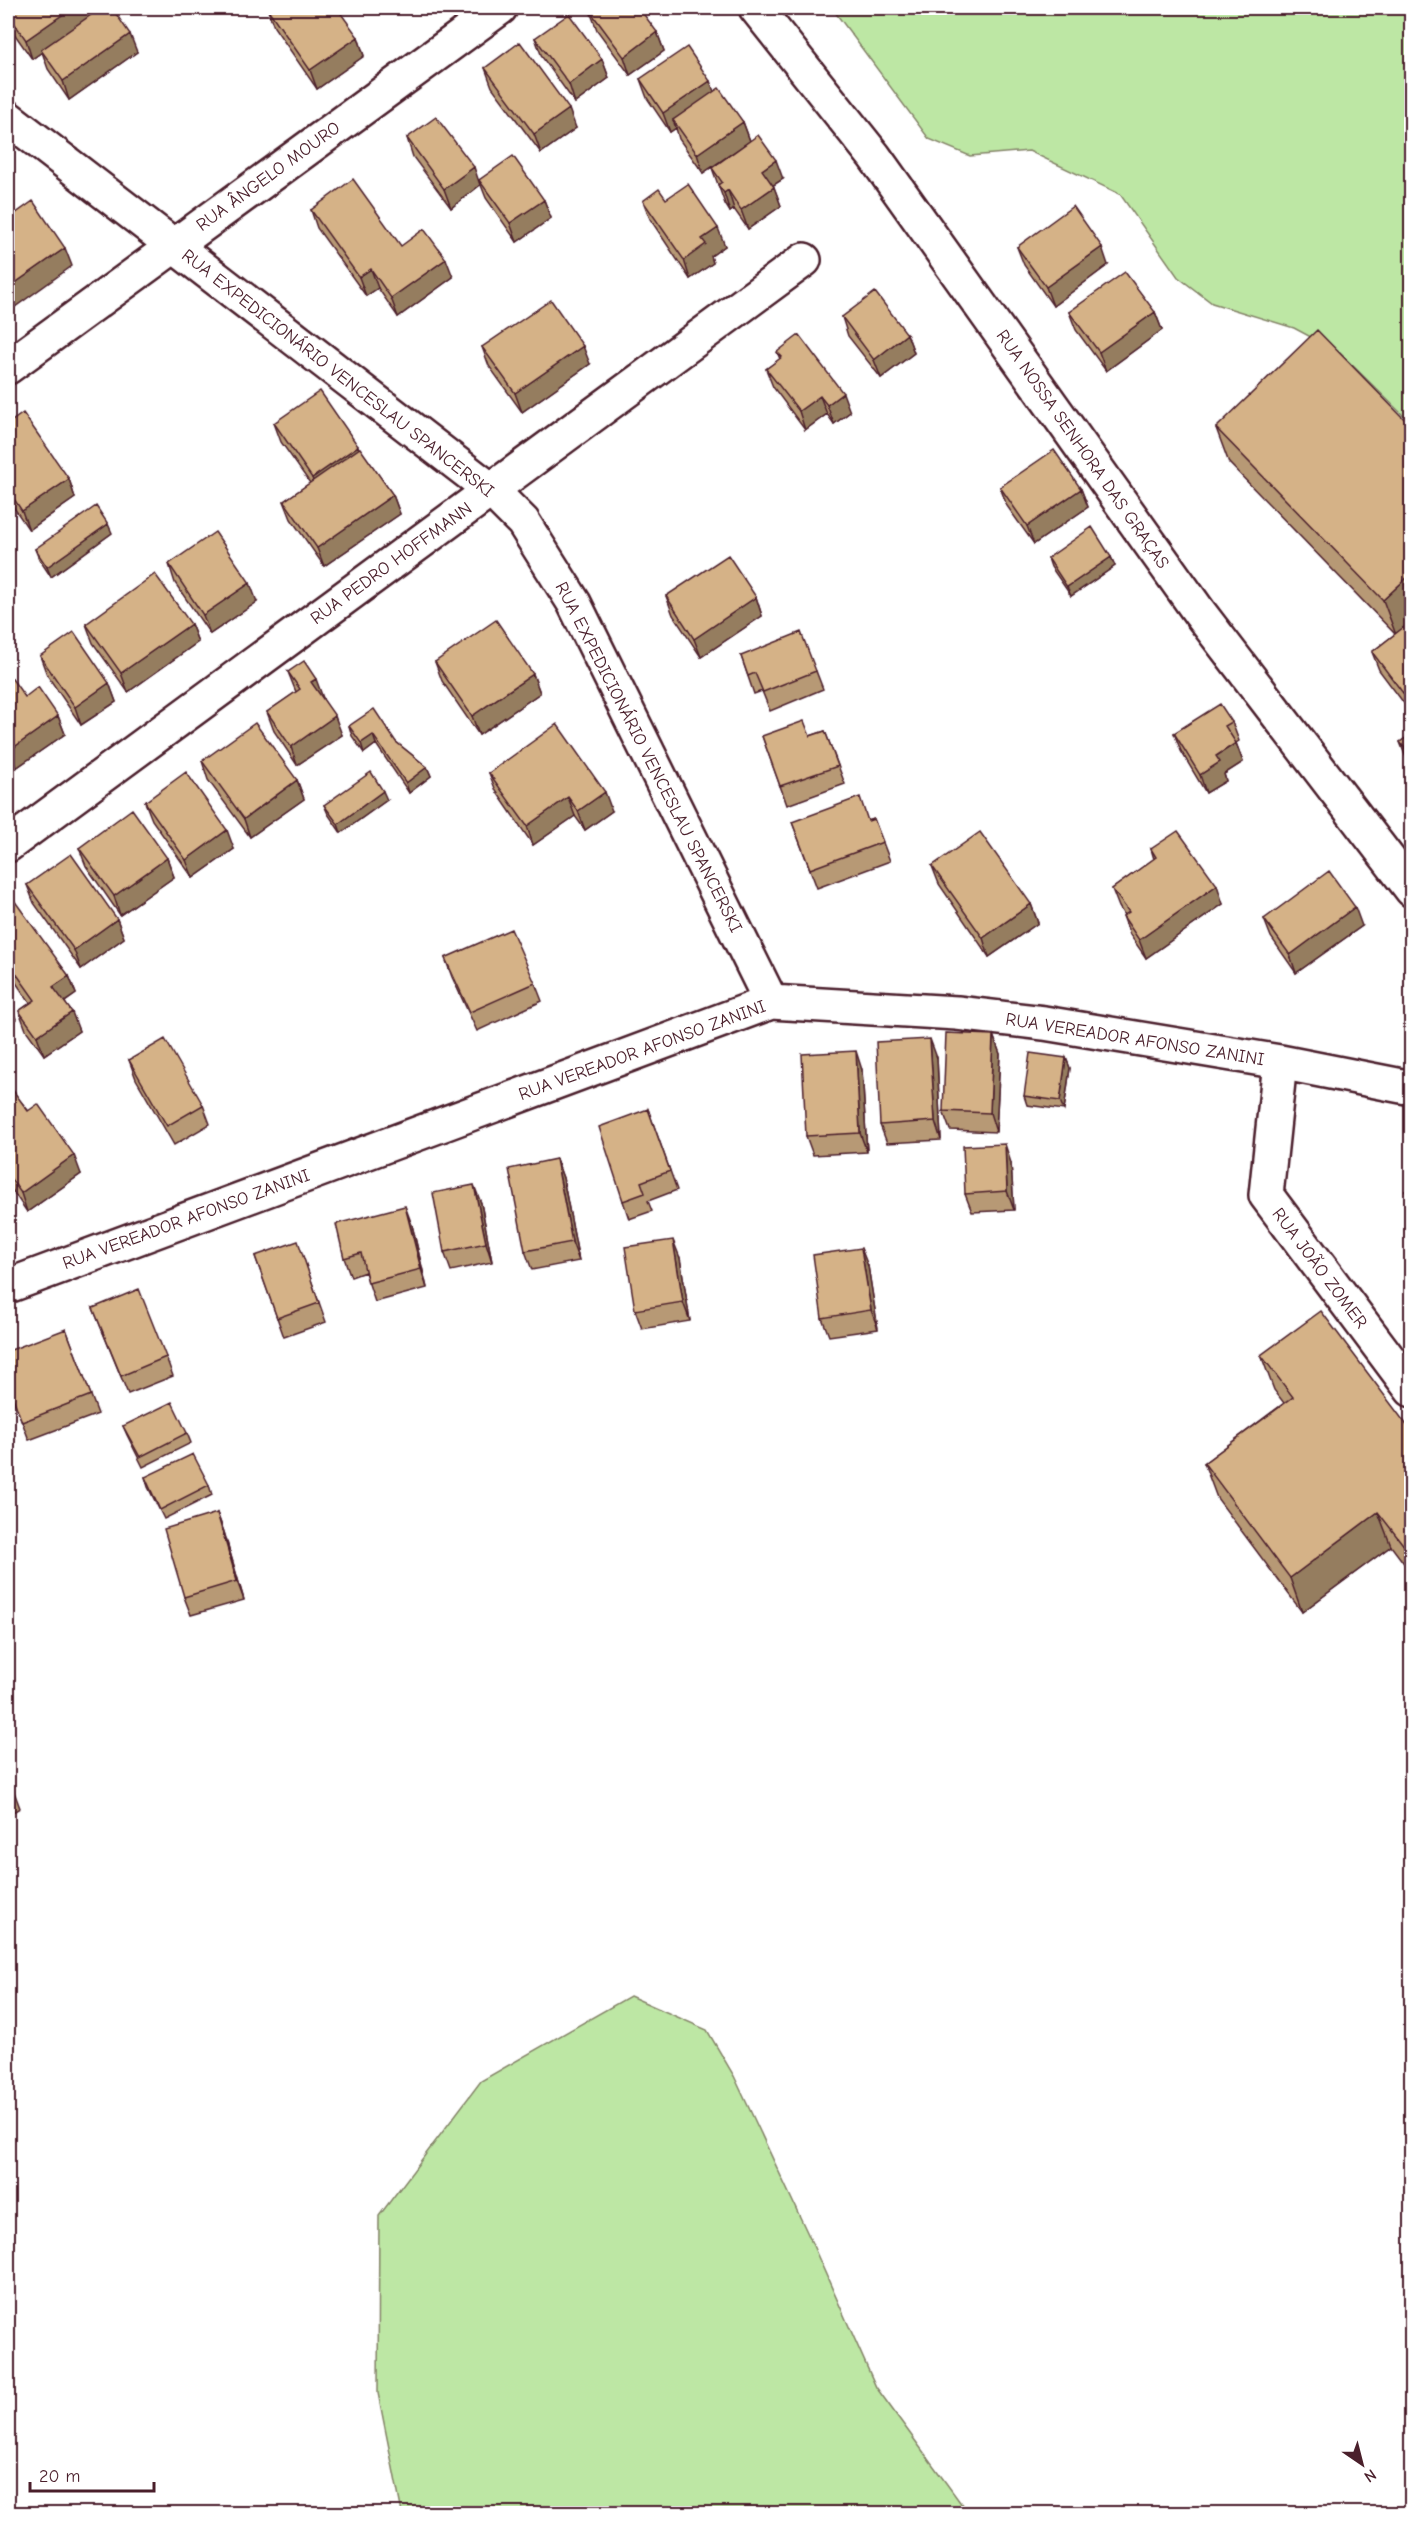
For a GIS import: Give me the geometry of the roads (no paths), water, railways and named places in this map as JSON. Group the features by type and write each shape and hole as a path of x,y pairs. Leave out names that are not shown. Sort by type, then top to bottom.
{"street":[{"name":"RUA ÂNGELO MOURO","path":"8,367 500,8"},
{"name":"RUA NOSSA SENHORA DAS GRAÇAS","path":"756,8 874,156 1199,612 1412,890"},
{"name":"RUA EXPEDICIONÁRIO VENCESLAU SPANCERSKI","path":"8,118 491,490 522,522 574,603 771,1002"},
{"name":"RUA PEDRO HOFFMANN","path":"8,845 804,260"},
{"name":"RUA VEREADOR AFONSO ZANINI","path":"8,1286 771,1002 957,1013 1044,1023 1280,1062 1412,1088"},
{"name":"RUA JOÃO ZOMER","path":"1280,1062 1266,1195 1412,1390"}]}
